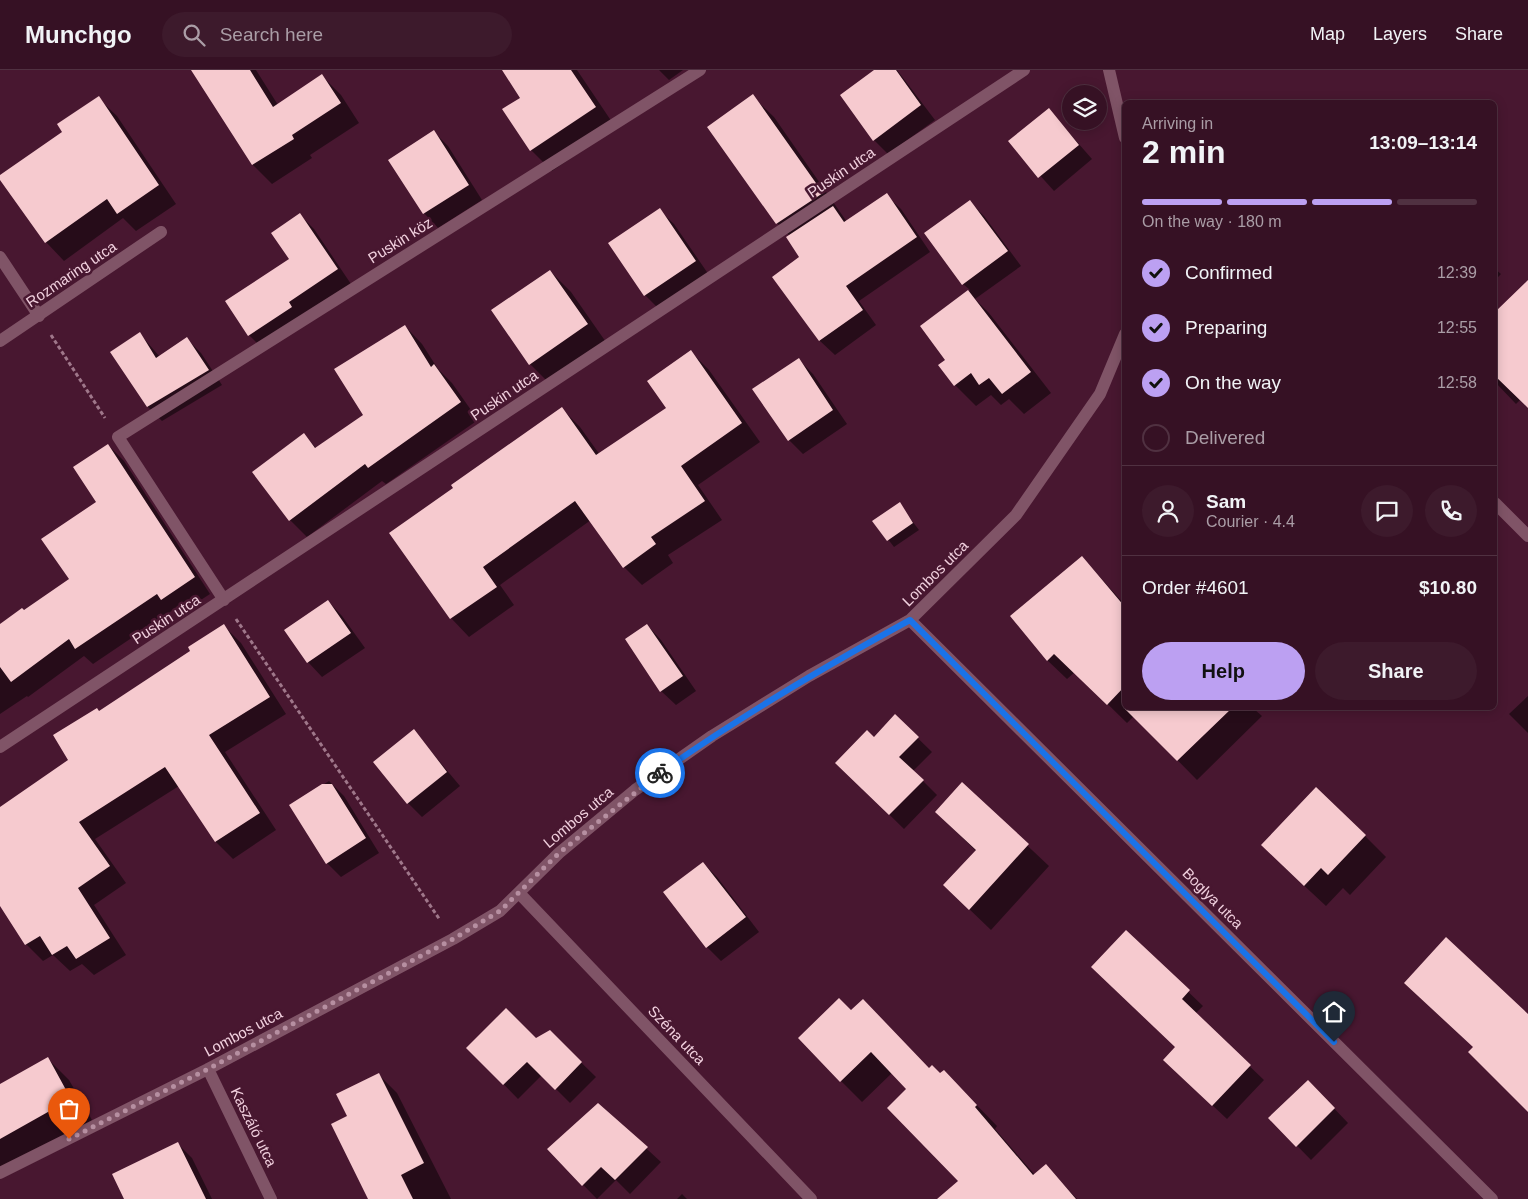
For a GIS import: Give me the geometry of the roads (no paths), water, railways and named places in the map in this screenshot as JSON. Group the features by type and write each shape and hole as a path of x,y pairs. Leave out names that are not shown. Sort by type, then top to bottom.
{"street":[{"name":"Puskin köz","path":"224,600 118,437 700,70"},
{"name":"Puskin utca","path":"0,747 1024,70"},
{"path":"1109,70 1122,125"},
{"name":"Rozmaring utca","path":"0,341 161,232"},
{"path":"0,257 39,316"},
{"name":"Lombos utca","path":"0,1174 208,1069 453,939 500,911 520,894 559,853 636,790 712,736 809,676 910,620 1016,515 1100,394 1122,341"},
{"path":"1497,505 1528,536"},
{"name":"Boglya utca","path":"910,620 1492,1199"},
{"name":"Széna utca","path":"520,894 811,1199"},
{"name":"Kaszáló utca","path":"208,1069 271,1199"}]}
